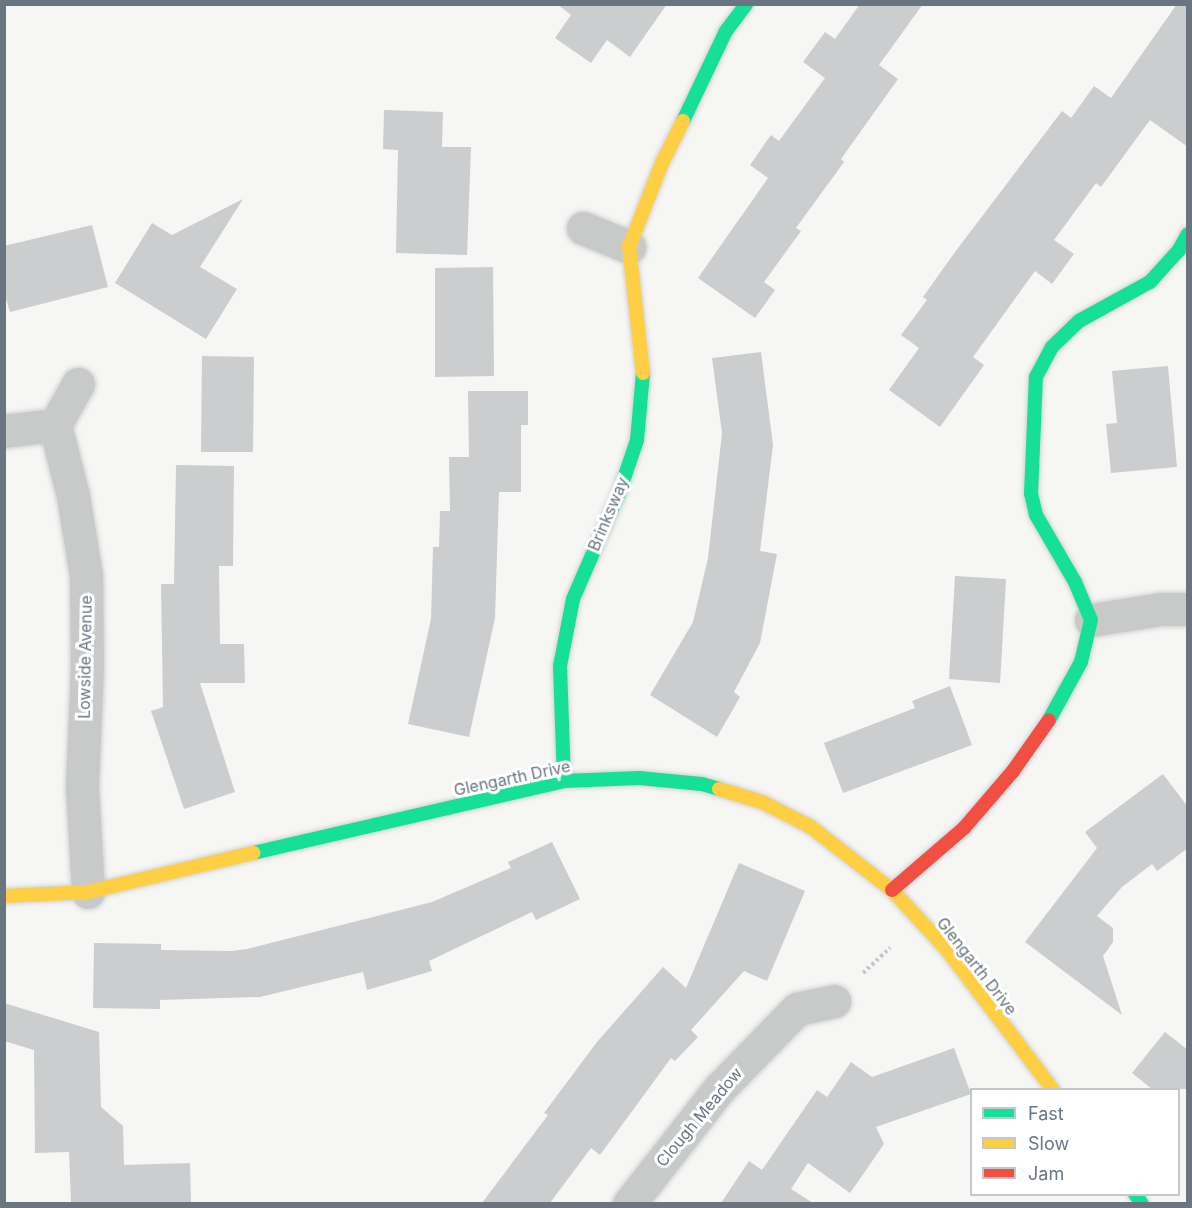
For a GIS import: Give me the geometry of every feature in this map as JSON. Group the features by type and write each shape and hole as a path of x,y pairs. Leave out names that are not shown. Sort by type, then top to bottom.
{"street":[{"name":"Brinksway","path":"564,781 560,666 573,599 620,493 637,440 643,394 644,383 629,246 662,163 721,41 746,4"},
{"path":"583,228 629,246"},
{"path":"892,890 964,828 1013,771 1056,709 1076,671 1091,620 1075,582 1036,515 1030,494 1036,377 1052,347 1072,328 1150,282 1179,250 1188,234"},
{"path":"4,431 55,425 78,384"},
{"name":"Lowside Avenue","path":"55,425 73,496 86,575 87,666 82,787 88,892"},
{"path":"1091,620 1161,609 1188,609"},
{"name":"Glengarth Drive","path":"4,896 88,892 564,781 639,778 702,784 762,802 811,827 892,890 948,951 1052,1088"},
{"name":"Clough Meadow","path":"629,1203 719,1089 797,1010 834,1001"}],"path":[{"path":"834,1001 919,920"}],"building":[{"path":"557,4 667,4 630,57 607,40 591,63 555,38 571,15"},
{"path":"860,4 923,4 879,65 898,79 841,159 844,162 796,228 801,231 764,282 775,290 755,318 698,278 768,178 750,165 771,135 779,141 825,78 803,62 825,32 835,39"},
{"path":"1177,4 1188,4 1188,147 1150,120 1101,187 1096,183 1054,240 1074,254 1052,284 1035,271 973,357 984,365 940,427 889,390 919,348 901,335 927,300 923,297 955,252 1062,111 1071,118 1094,86 1111,98"},
{"path":"384,110 443,112 442,147 471,147 467,255 396,253 398,150 383,149"},
{"path":"243,199 200,267 237,289 206,339 115,283 152,223 172,235"},
{"path":"92,225 108,287 10,312 4,292 4,246"},
{"path":"493,267 494,376 435,377 435,268"},
{"path":"761,352 773,445 760,551 777,554 760,643 734,692 740,697 717,737 650,695 693,622 708,558 722,433 712,358"},
{"path":"202,356 254,357 253,452 201,452"},
{"path":"1168,366 1177,467 1111,473 1106,424 1117,423 1112,371"},
{"path":"468,391 528,391 528,425 521,425 521,492 499,492 495,618 469,737 408,724 431,619 433,547 439,547 440,511 450,511 449,457 469,457"},
{"path":"176,465 234,466 233,566 219,566 220,644 244,644 245,683 200,683 235,792 184,809 151,711 163,707 161,584 174,584"},
{"path":"955,576 1006,579 1000,683 949,679"},
{"path":"950,686 972,745 843,793 824,743 915,708 912,701"},
{"path":"1163,774 1188,807 1188,848 1157,871 1152,864 1122,887 1097,916 1113,928 1113,942 1103,956 1122,1015 1025,942 1097,848 1085,832"},
{"path":"552,842 580,899 536,920 532,912 429,961 432,971 367,990 363,972 260,997 160,1000 160,1009 93,1008 94,943 161,944 161,950 232,951 247,949 432,902 511,868 508,862"},
{"path":"739,863 805,891 767,981 744,971 691,1030 698,1037 675,1061 671,1058 600,1155 591,1148 550,1203 482,1203 548,1115 544,1113 597,1042 663,967 686,988"},
{"path":"4,1003 99,1032 101,1107 123,1126 124,1165 190,1163 191,1203 71,1203 69,1152 35,1153 34,1050 4,1041"},
{"path":"1165,1032 1188,1050 1188,1089 1151,1088 1132,1073"},
{"path":"954,1048 970,1094 876,1127 884,1144 850,1193 808,1163 791,1189 813,1203 721,1203 749,1161 762,1170 817,1090 827,1097 851,1062 872,1077"}],"traffic: fast":[{"path":"683,121 726,31 746,4"},
{"path":"1049,720 1081,662 1091,620 1075,582 1036,515 1031,494 1036,377 1052,347 1079,321 1150,282 1179,250 1188,234"},
{"path":"564,781 560,666 573,599 619,493 637,440 643,373"},
{"path":"253,853 564,781 639,778 702,784 719,789"},
{"path":"1136,1196 1142,1204"}],"traffic: slow":[{"path":"643,373 629,247 662,163 683,121"},
{"path":"719,789 762,802 811,827 892,890 948,951 1051,1088"},
{"path":"4,896 88,892 253,853"}],"traffic: jam":[{"path":"892,890 964,828 1013,771 1049,720"}]}
